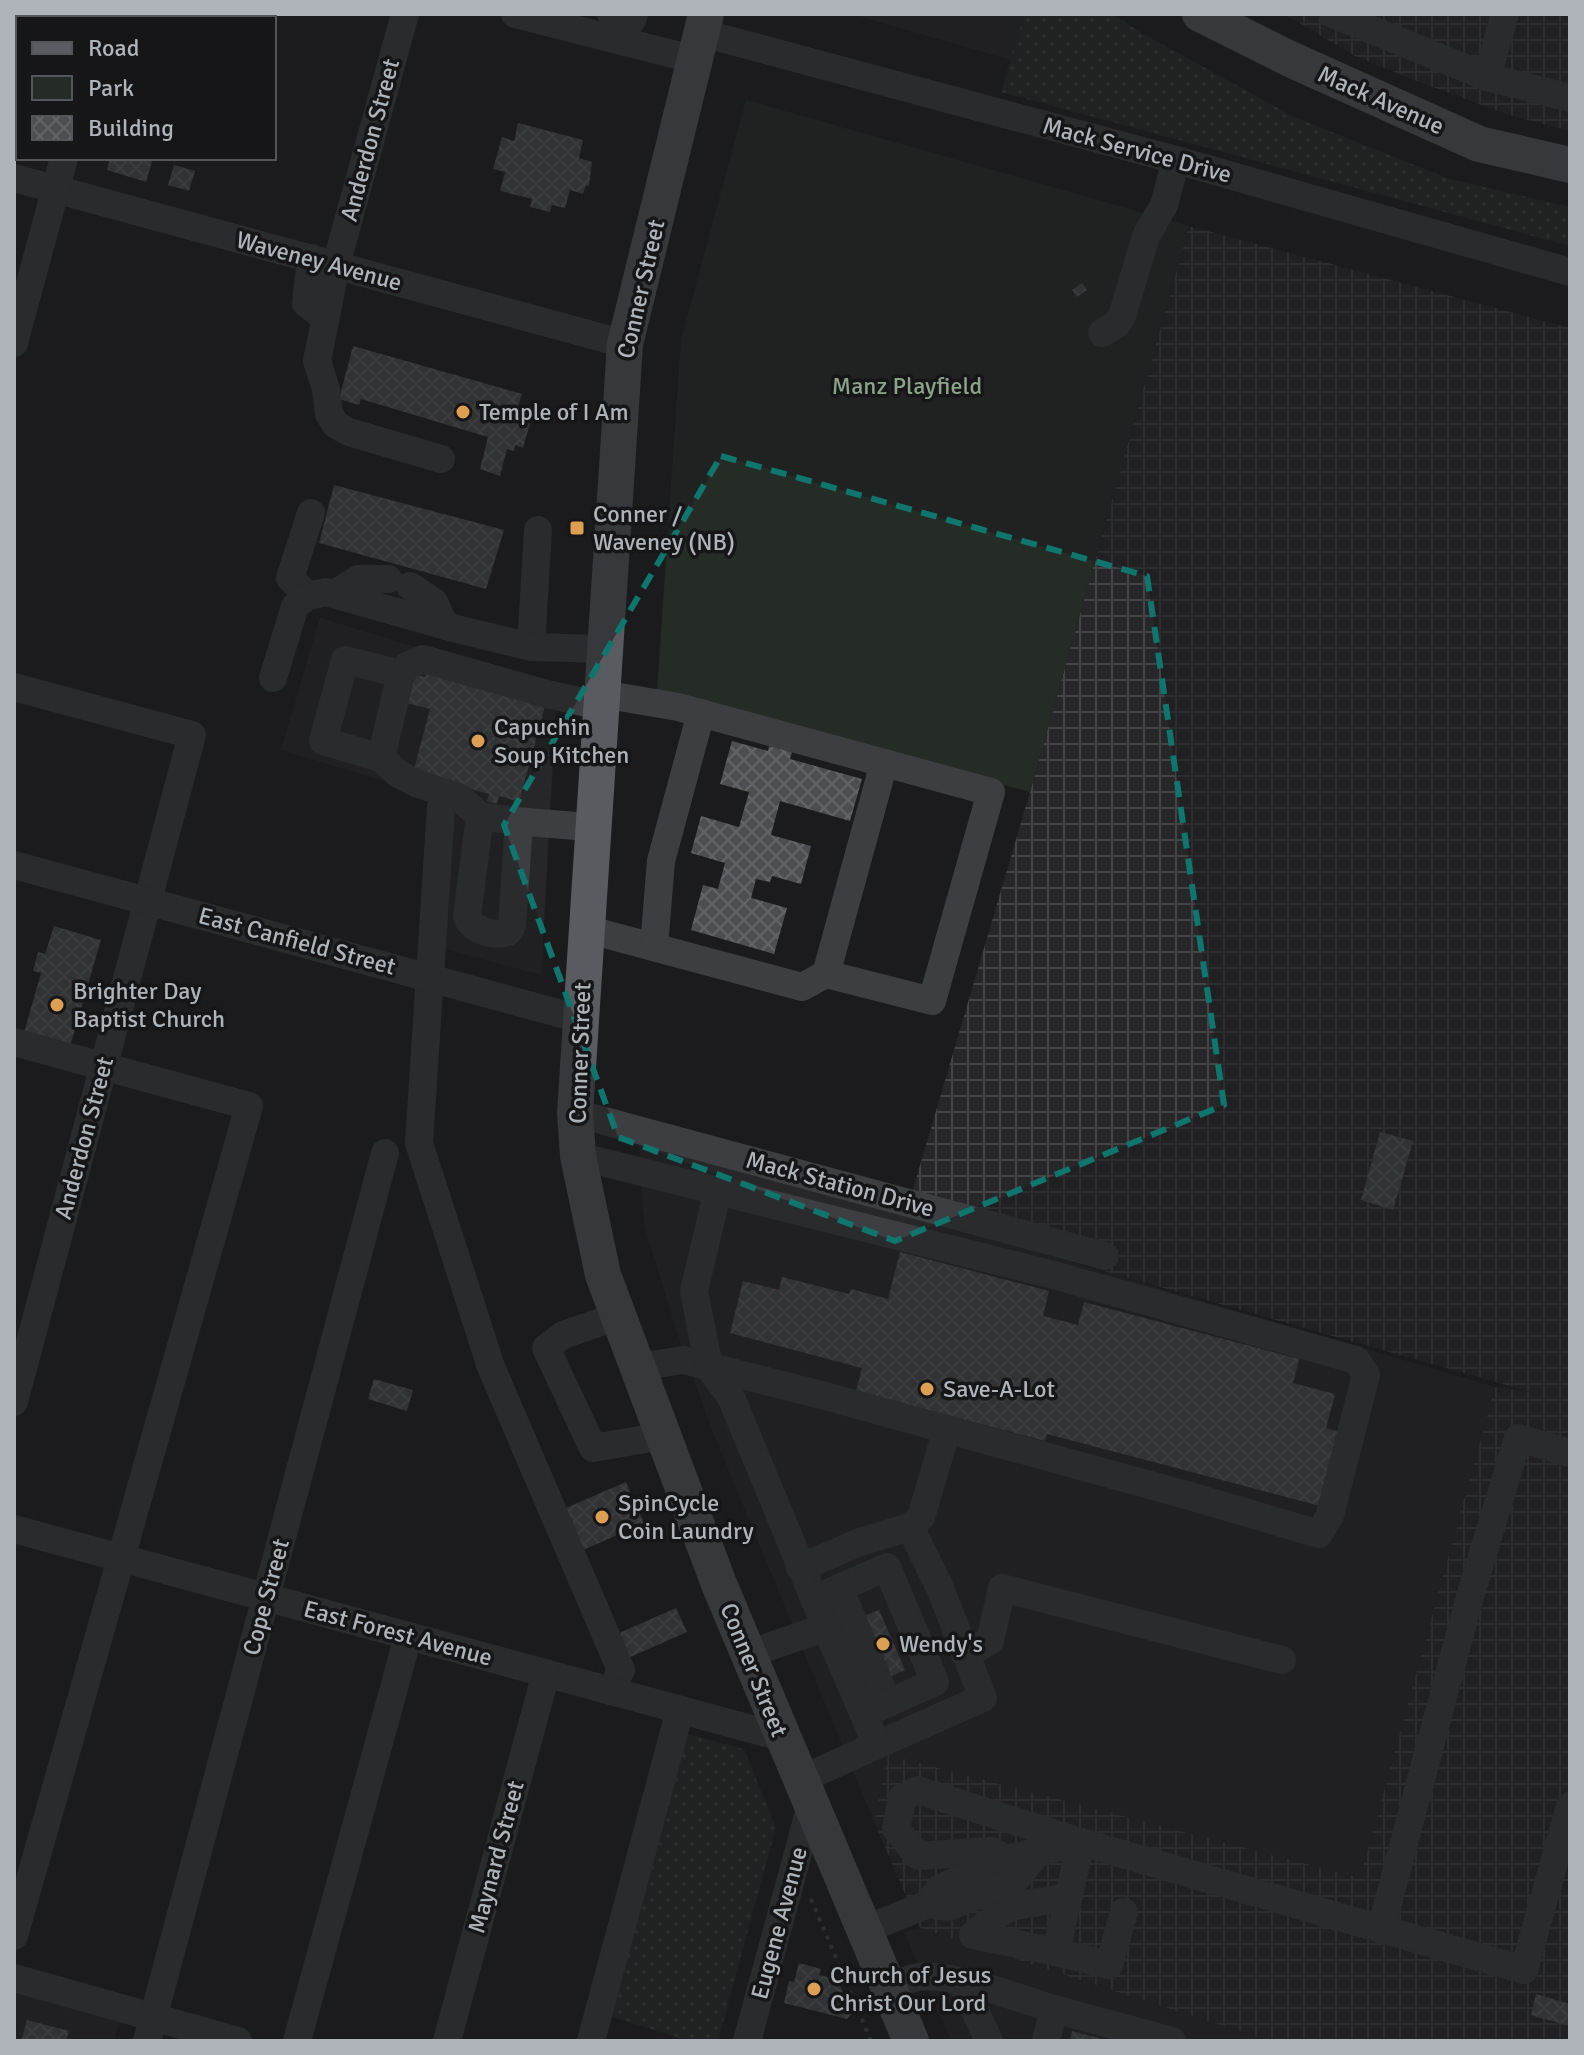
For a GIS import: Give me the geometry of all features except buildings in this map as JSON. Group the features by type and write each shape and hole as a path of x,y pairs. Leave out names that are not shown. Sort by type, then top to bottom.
{"main road":[{"name":"Mack Avenue","path":"1200,14 1290,59 1479,144 1570,165"},
{"name":"Conner Street","path":"701,36 625,344 580,1019 575,1113 578,1156 603,1275 663,1436 781,1737 911,2041"}],"street":[{"name":"Anderdon Street","path":"405,14 324,262 325,318 317,361 326,389 329,414 336,425 349,432 441,459"},
{"name":"Mack Service Drive","path":"515,14 701,36 1176,160 1570,272"},
{"path":"611,14 632,20 634,14"},
{"path":"1333,14 1487,77 1570,98"},
{"path":"1487,77 1505,14"},
{"path":"14,343 63,160"},
{"path":"1102,333 1117,324 1122,316 1146,236 1164,205 1176,160"},
{"name":"Waveney Avenue","path":"14,178 625,344"},
{"path":"311,513 290,578 321,595 531,647 605,649"},
{"path":"531,647 538,530"},
{"path":"273,678 295,606 358,579 399,582 434,602 445,626"},
{"path":"381,758 401,674 407,666 423,659 547,694 701,713 991,792 932,1001 826,974 802,987 586,929"},
{"path":"401,674 345,660 323,741 381,758 397,773 418,784 459,797 480,816 519,823 545,822 593,828"},
{"name":"Anderdon Street","path":"14,687 192,735 14,1402"},
{"path":"654,947 661,861 701,713"},
{"path":"826,974 884,763"},
{"path":"441,807 419,1143 491,1367 621,1670 611,1691"},
{"path":"480,816 467,916 475,928 501,934 508,932 512,925 519,823"},
{"name":"East Canfield Street","path":"14,865 580,1019"},
{"path":"14,1042 249,1106 14,1936"},
{"name":"Mack Station Drive","path":"575,1113 1105,1256"},
{"name":"Cope Street","path":"150,2029 385,1153"},
{"path":"578,1156 1050,1274 1356,1360 1366,1375 1330,1515 1319,1534 947,1429 683,1360 638,1367"},
{"path":"718,1190 694,1291 709,1367 731,1397 800,1568 826,1594 876,1709 877,1745"},
{"path":"618,1316 563,1335 546,1348 593,1448 663,1436"},
{"path":"800,1568 860,1542 910,1527 921,1517 947,1429"},
{"path":"1381,1929 1469,1600 1518,1438 1570,1453"},
{"path":"805,1792 877,1745 983,1698 940,1588 910,1527"},
{"name":"East Forest Avenue","path":"14,1529 781,1737"},
{"path":"826,1594 887,1567 935,1682 876,1709"},
{"path":"965,1654 990,1641 1002,1588 1282,1660"},
{"path":"826,1594 826,1627 876,1709"},
{"path":"748,1654 826,1627"},
{"path":"297,2041 408,1637"},
{"name":"Maynard Street","path":"447,2041 546,1673"},
{"path":"591,2041 680,1710"},
{"path":"1007,1859 991,1851 918,1856 896,1829 902,1798 917,1790 1081,1842 1524,1970 1570,1806"},
{"name":"Eugene Avenue","path":"747,2041 805,1792"},
{"path":"928,1904 940,1888 1007,1859 1081,1842"},
{"path":"1056,1952 1081,1842"},
{"path":"864,1930 928,1904 948,1907 1014,1881 1037,1854"},
{"path":"1069,1897 1008,1907 973,1935 1109,1965 1124,1912"},
{"path":"888,1988 924,1976 962,1982 1172,2041"},
{"path":"14,1978 150,2029 238,2041"},
{"path":"962,1982 989,2041"},
{"path":"1046,2041 1054,2009"}],"path":[{"path":"809,1891 871,2041"}],"highlighted area":[{"path":"721,456 1147,576 1224,1105 895,1241 618,1137 504,825"}],"shaded area":[{"path":"852,14 1024,14 1011,60"},
{"path":"1284,14 1570,14 1570,131 1509,115 1355,56"},
{"path":"1189,226 1570,328 1570,2041 1269,2041 920,1928 874,1822 888,1755 1360,1878 1495,1387 1531,1392 1096,1269 1102,1247 911,1196 1030,792"},
{"path":"320,618 557,690 541,975 437,947 448,800 281,750"},
{"path":"638,1130 898,1211 1495,1387 1360,1878 888,1756 874,1822 712,1430 677,1333 644,1224"},
{"path":"920,1928 1269,2041 951,2041 904,1932"},
{"path":"14,1988 121,2017 114,2041 14,2041"}],"green space":[{"path":"129,14 241,14 240,16"},
{"path":"1024,14 1113,14 1294,117 1450,179 1570,207 1570,246 1001,92"},
{"name":"Manz Playfield","path":"746,100 1189,226 1030,792 657,691 681,340"},
{"path":"684,1733 744,1749 776,1827 718,2041 689,2041 609,2016"}],"place":[{"name":"Temple of I Am","path":"463,412"},
{"name":"Conner / Waveney (NB)","path":"577,528"},
{"name":"Capuchin Soup Kitchen","path":"478,741"},
{"name":"Brighter Day Baptist Church","path":"57,1005"},
{"name":"Save-A-Lot","path":"927,1389"},
{"name":"SpinCycle Coin Laundry","path":"602,1517"},
{"name":"Wendy's","path":"883,1644"},
{"name":"Church of Jesus Christ Our Lord","path":"814,1989"}]}
